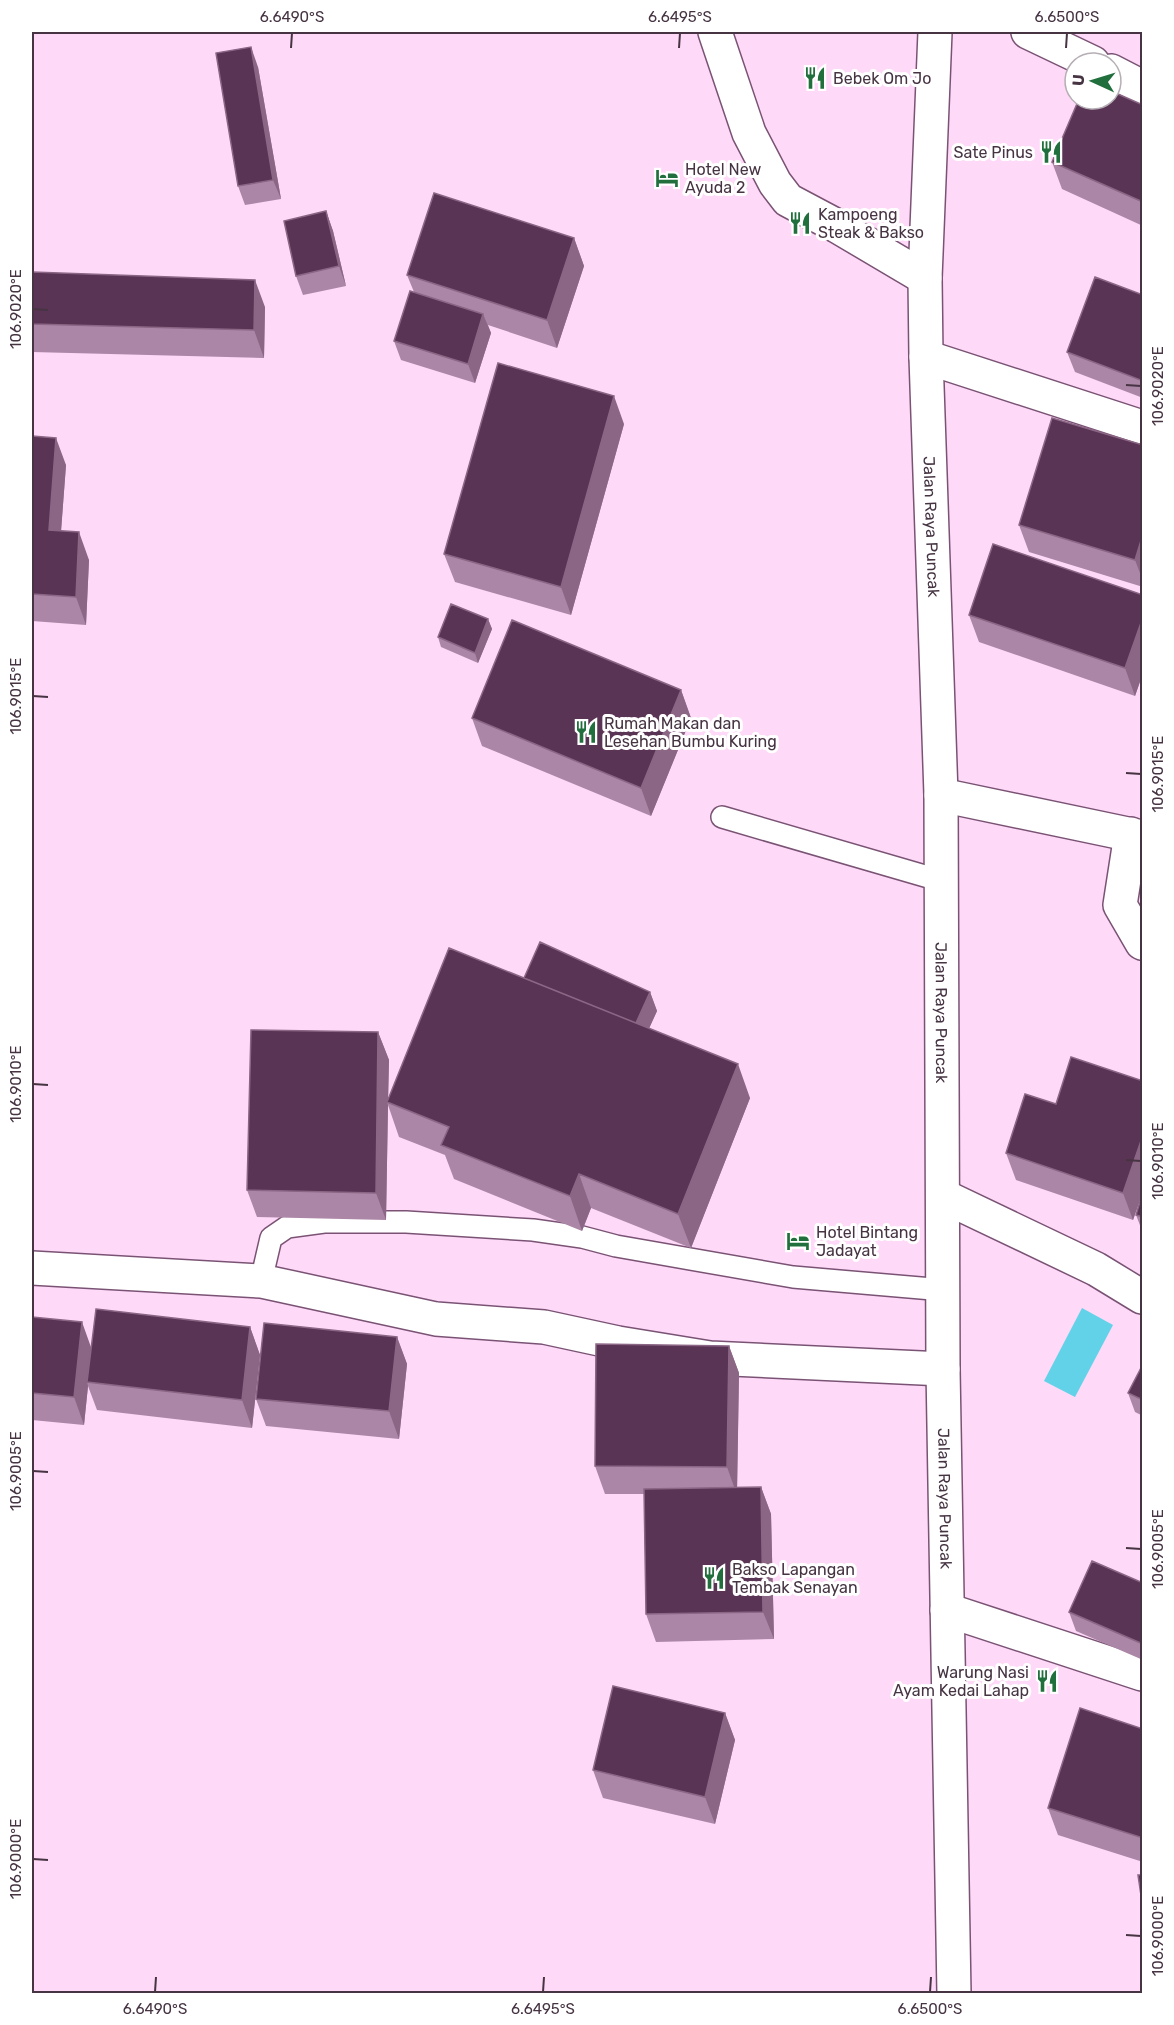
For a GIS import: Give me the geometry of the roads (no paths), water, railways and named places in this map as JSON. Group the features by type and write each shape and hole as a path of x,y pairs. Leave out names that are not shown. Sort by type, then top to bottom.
{"main road":[{"path":"716,32 749,133 775,183 788,201 837,226 925,278"},
{"name":"Jalan Raya Puncak","path":"935,32 925,278 941,795 943,1369 954,1994"},
{"path":"1028,32 1068,51"},
{"path":"1123,78 1143,87"},
{"path":"926,357 1143,427"},
{"path":"941,795 1137,836 1120,905 1143,943"},
{"path":"943,1196 1095,1269 1143,1297"},
{"path":"32,1268 261,1281 436,1319 544,1327 618,1343 710,1358 943,1369"},
{"path":"947,1610 1143,1674"}],"lane":[{"path":"723,818 942,881"},
{"path":"261,1281 271,1238 287,1227 324,1222 406,1222 543,1232 582,1237 645,1252 794,1276 944,1290"}],"water":[{"path":"1082,1308 1113,1325 1075,1397 1044,1381"}],"place":[{"name":"Bebek Om Jo","path":"815,78"},
{"name":"Sate Pinus","path":"1051,152"},
{"name":"Hotel New Ayuda 2","path":"667,178"},
{"name":"Kampoeng Steak & Bakso","path":"800,223"},
{"name":"Rumah Makan dan Lesehan Bumbu Kuring","path":"586,732"},
{"name":"Hotel Bintang Jadayat","path":"798,1241"},
{"name":"Bakso Lapangan Tembak Senayan","path":"714,1578"},
{"name":"Warung Nasi Ayam Kedai Lahap","path":"1047,1681"}]}
